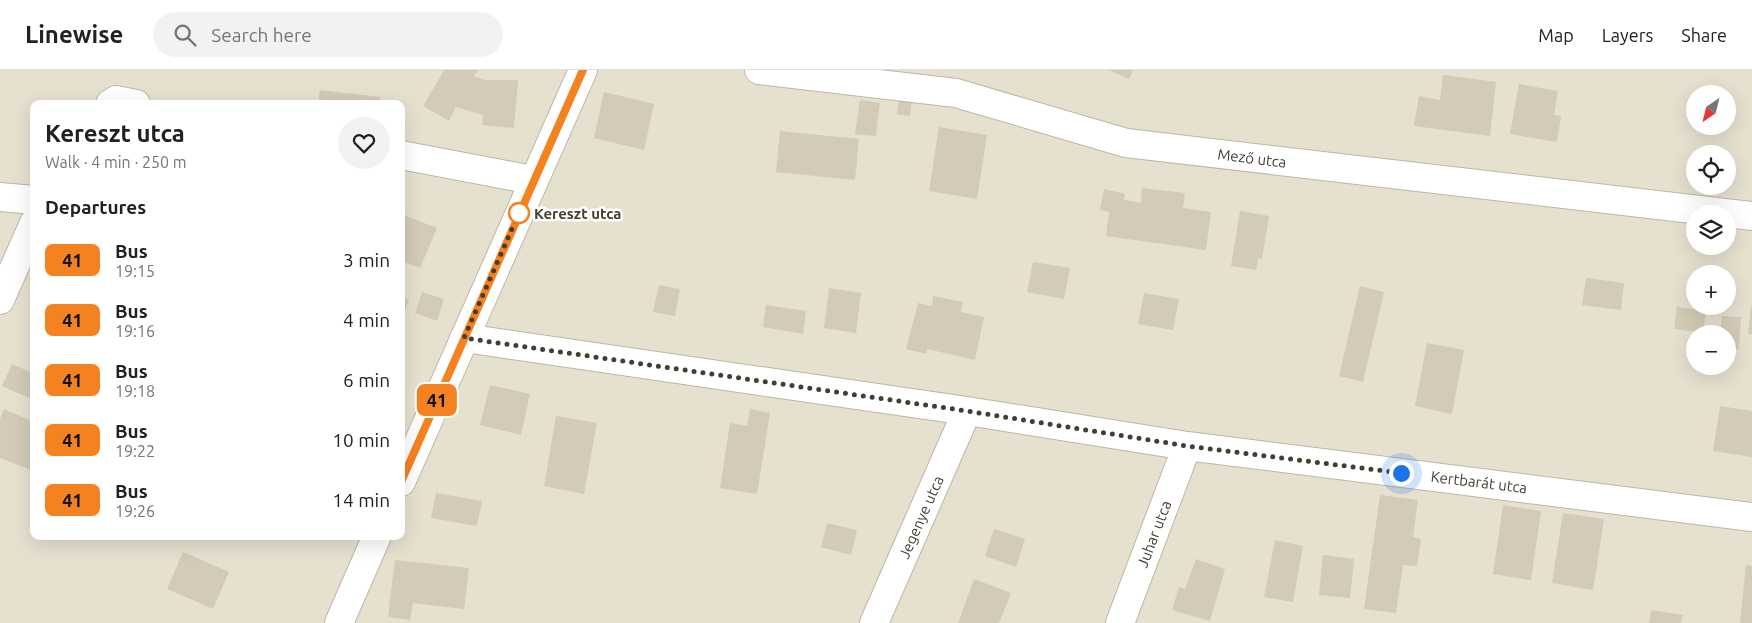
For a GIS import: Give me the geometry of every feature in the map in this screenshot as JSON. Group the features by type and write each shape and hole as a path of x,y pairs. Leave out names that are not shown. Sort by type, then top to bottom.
{"street":[{"path":"405,473 583,70"},
{"name":"Mező utca","path":"759,70 956,93 1126,143 1752,216"},
{"path":"405,156 533,180"},
{"path":"0,197 30,200"},
{"path":"0,300 30,232"},
{"name":"Kertbarát utca","path":"464,338 967,411 1187,446 1752,517"},
{"name":"Jegenye utca","path":"874,623 967,411"},
{"name":"Juhar utca","path":"1120,623 1187,446"},
{"path":"340,623 376,540"}],"shaded area":[{"path":"0,70 1752,70 1752,623 0,623"}],"building":[{"path":"444,70 478,70 474,76 485,80 518,80 514,128 482,125 483,115 456,107 449,121 423,106"},
{"path":"1109,70 1133,70 1129,79"},
{"path":"1443,75 1496,82 1490,136 1414,126 1419,96 1440,100"},
{"path":"1519,84 1558,91 1554,115 1561,116 1557,142 1510,134"},
{"path":"320,90 380,97 380,100 319,100"},
{"path":"604,92 654,104 644,150 594,138"},
{"path":"899,97 912,99 910,116 897,114"},
{"path":"860,100 880,103 876,136 855,134"},
{"path":"939,127 987,135 977,199 929,191"},
{"path":"780,131 859,139 855,180 776,172"},
{"path":"1142,188 1185,193 1183,208 1211,212 1206,250 1106,236 1109,212 1100,210 1104,189 1125,194 1124,200 1141,203"},
{"path":"1240,211 1269,216 1262,259 1258,258 1256,270 1231,266"},
{"path":"405,216 437,228 420,268 405,262"},
{"path":"1033,262 1070,268 1064,299 1027,292"},
{"path":"1586,278 1624,283 1621,310 1582,305"},
{"path":"659,285 680,289 675,316 653,312"},
{"path":"1360,286 1384,292 1363,382 1339,376"},
{"path":"829,288 861,293 856,333 824,328"},
{"path":"422,292 444,299 437,321 415,313"},
{"path":"1144,293 1179,299 1173,330 1138,324"},
{"path":"933,296 963,302 961,312 984,317 975,360 927,349 926,354 906,349 918,303 932,306"},
{"path":"405,298 409,300 405,309"},
{"path":"766,305 806,311 803,334 763,327"},
{"path":"1751,306 1752,334 1748,334"},
{"path":"1677,307 1686,308 1686,315 1705,315 1704,325 1686,325 1686,331 1674,329"},
{"path":"1722,316 1741,317 1739,349 1736,349 1736,325 1721,325"},
{"path":"1427,343 1464,350 1452,414 1415,406"},
{"path":"12,364 30,372 30,398 2,386"},
{"path":"490,385 530,394 521,435 480,425"},
{"path":"1720,406 1752,411 1752,457 1713,451"},
{"path":"4,409 30,420 30,469 0,458 0,419"},
{"path":"750,409 770,413 757,494 720,488 730,423 747,426"},
{"path":"556,416 597,423 584,494 544,486"},
{"path":"436,493 482,501 477,526 431,518"},
{"path":"1380,495 1418,500 1413,537 1421,539 1417,566 1403,565 1396,613 1364,609"},
{"path":"1503,505 1541,511 1531,580 1493,574"},
{"path":"1563,513 1604,519 1593,590 1552,583"},
{"path":"827,523 857,530 851,555 821,547"},
{"path":"994,529 1025,539 1016,567 985,556"},
{"path":"1275,540 1303,546 1293,602 1264,597"},
{"path":"183,552 229,572 213,609 167,589"},
{"path":"1323,555 1354,559 1350,598 1319,595"},
{"path":"1196,559 1225,569 1210,621 1172,610 1179,587 1185,589"},
{"path":"395,560 469,568 464,609 413,603 410,620 388,617"},
{"path":"1746,565 1752,566 1752,623 1740,623"},
{"path":"974,579 1011,593 999,623 958,623"},
{"path":"1651,610 1683,615 1681,623 1649,623"}],"bus line":[{"name":"41","path":"405,473 583,70"}],"place":[{"name":"Kereszt utca","path":"519,213"}],"route":[{"path":"519,213 464,338 967,411 1187,446 1401,473"}]}
